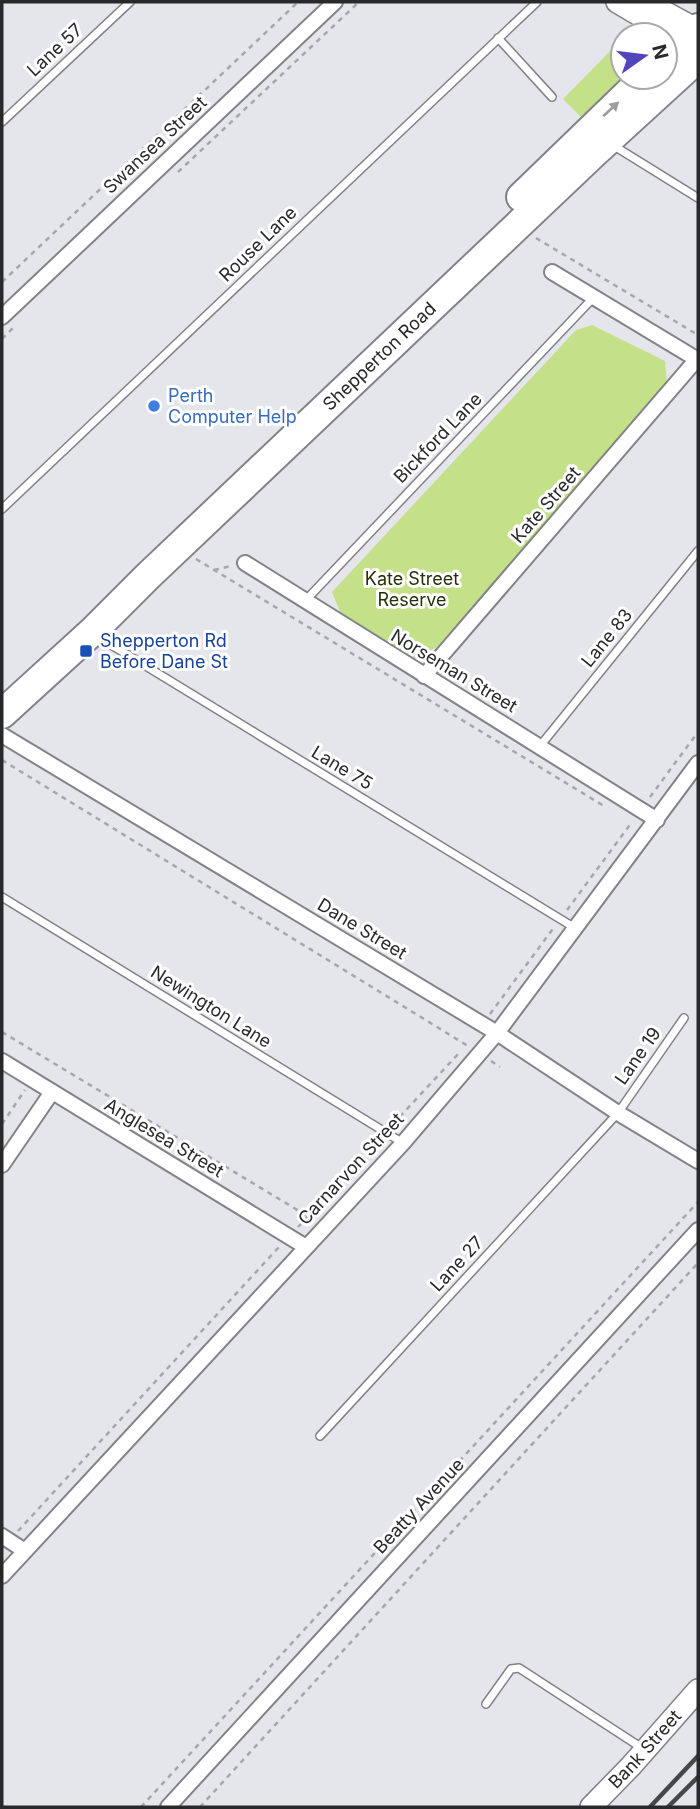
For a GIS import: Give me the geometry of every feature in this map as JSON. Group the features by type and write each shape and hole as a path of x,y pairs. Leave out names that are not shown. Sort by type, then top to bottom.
{"highway":[{"name":"Shepperton Road","path":"2,715 607,142 691,42"},
{"name":"Shepperton Road","path":"2,689 266,441 630,91"}],"street":[{"name":"Swansea Street","path":"2,317 334,2"},
{"path":"617,2 691,42"},
{"path":"646,2 691,42"},
{"path":"552,272 697,360"},
{"name":"Kate Street","path":"424,676 697,360"},
{"name":"Norseman Street","path":"245,563 657,820"},
{"name":"Dane Street","path":"2,735 497,1032 618,1113 698,1161"},
{"name":"Carnarvon Street","path":"2,1576 403,1143 497,1032 698,763"},
{"name":"Anglesea Street","path":"2,1061 306,1247"},
{"path":"2,1164 52,1092"},
{"name":"Beatty Avenue","path":"168,1807 698,1230"},
{"path":"5,1539 25,1550"},
{"name":"Bank Street","path":"591,1807 646,1750 698,1690"}],"lane":[{"name":"Lane 57","path":"2,122 130,2"},
{"name":"Rouse Lane","path":"2,509 537,2"},
{"path":"498,38 552,97"},
{"path":"607,142 698,198"},
{"name":"Bickford Lane","path":"305,601 594,296"},
{"name":"Lane 83","path":"540,746 698,551"},
{"name":"Lane 75","path":"94,630 104,641 576,929"},
{"name":"Newington Lane","path":"2,897 403,1143"},
{"name":"Lane 19","path":"618,1113 684,1018"},
{"name":"Lane 27","path":"320,1436 618,1113"},
{"path":"486,1704 512,1669 519,1668 646,1750"}],"path":[{"path":"2,282 298,2"},
{"path":"171,180 359,2"},
{"path":"531,234 698,335"},
{"path":"2,339 22,320"},
{"path":"191,556 608,808"},
{"path":"214,570 245,563"},
{"path":"5,1539 467,1044 698,732"},
{"path":"2,760 467,1044 500,1067"},
{"path":"631,822 648,832"},
{"path":"2,1032 325,1227"},
{"path":"141,1807 698,1202"},
{"path":"200,1807 698,1263"}],"green space":[{"path":"609,52 609,91 581,117 563,99"},
{"name":"Kate Street Reserve","path":"592,325 665,361 667,384 437,647 415,658 342,617 332,592 576,330"}],"railway":[{"path":"650,1807 698,1756"},
{"path":"668,1807 698,1777"}],"place":[{"name":"Perth Computer Help","path":"154,406"},
{"name":"Shepperton Rd Before Dane St","path":"86,651"}]}
